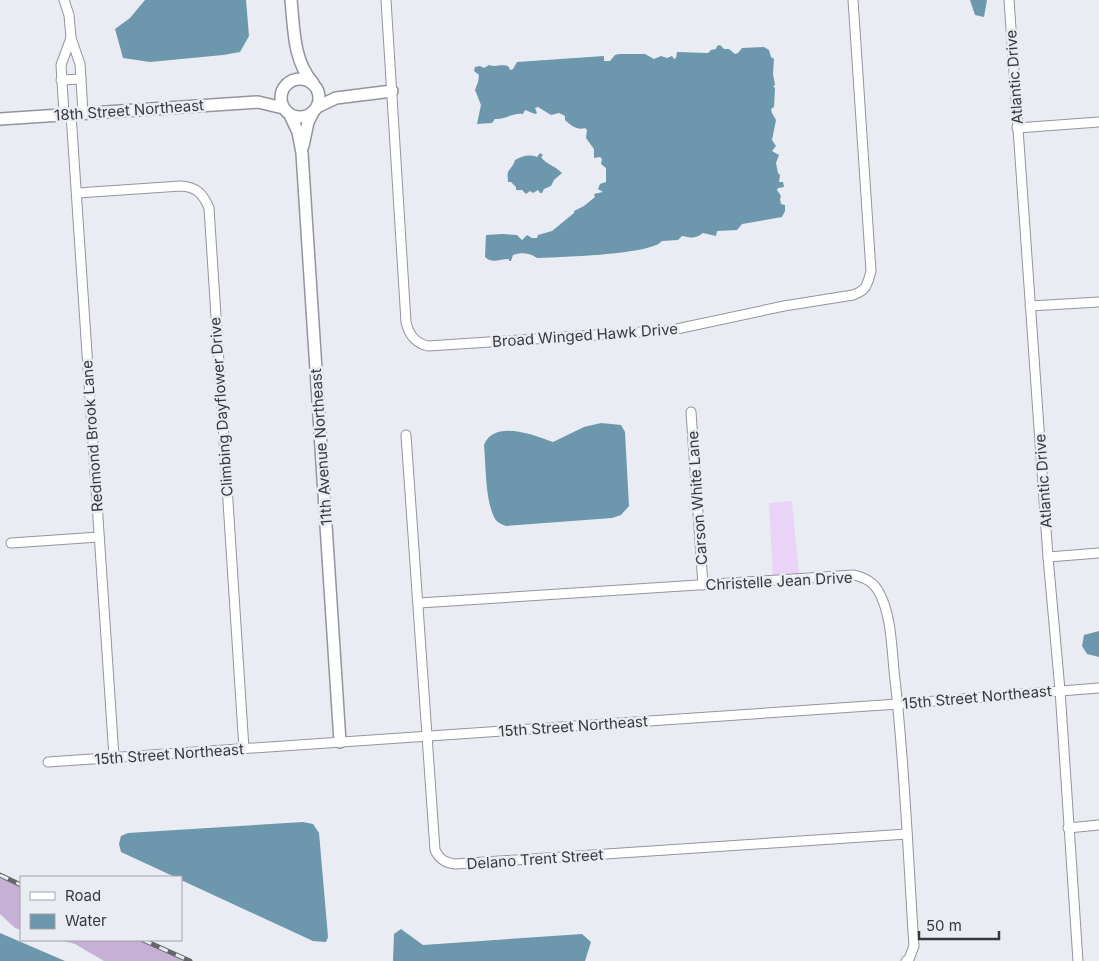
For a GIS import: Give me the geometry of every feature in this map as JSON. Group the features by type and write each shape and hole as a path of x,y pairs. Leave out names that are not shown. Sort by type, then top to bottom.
{"street":[{"name":"Redmond Brook Lane","path":"64,0 71,38 80,64 81,79 72,114"},
{"path":"291,0 296,43 303,70 315,86 319,98 315,109"},
{"name":"Broad Winged Hawk Drive","path":"386,0 406,322 408,331 415,340 428,346 672,330 784,306 853,296 862,292 867,285 871,271 853,0"},
{"name":"Atlantic Drive","path":"1009,0 1078,961"},
{"name":"Redmond Brook Lane","path":"71,38 61,65 62,80 72,114 114,757"},
{"path":"296,43 294,64 281,100 286,111 302,118 336,98 392,91"},
{"path":"62,80 81,79"},
{"path":"285,87 300,79 332,93 350,95"},
{"name":"18th Street Northeast","path":"0,118 258,102 270,98 285,87"},
{"name":"18th Street Northeast","path":"258,102 286,111"},
{"name":"11th Avenue Northeast","path":"302,152 307,127 315,109"},
{"name":"11th Avenue Northeast","path":"286,111 298,132 302,152 340,742"},
{"path":"1018,128 1099,122"},
{"name":"Climbing Dayflower Drive","path":"77,193 190,187 197,190 204,197 209,208 244,749"},
{"path":"1030,306 1099,302"},
{"name":"Carson White Lane","path":"692,412 703,585"},
{"name":"Delano Trent Street","path":"406,435 435,850 438,857 447,863 465,864 907,834"},
{"path":"11,543 99,537"},
{"path":"1048,557 1099,553"},
{"name":"Christelle Jean Drive","path":"419,603 854,575 867,578 877,588 888,618 898,704 914,946 909,959 906,961"},
{"name":"15th Street Northeast","path":"48,762 898,704 1099,688"},
{"path":"1068,828 1099,824"}],"shaded area":[{"path":"792,501 799,574 773,576 769,503"},
{"path":"0,877 20,887 20,930 15,928 0,914"},
{"path":"64,941 139,941 184,961 104,961 75,944"}],"water":[{"path":"145,0 246,0 249,36 240,52 223,55 150,62 123,58 115,29 130,18"},
{"path":"970,0 987,0 984,17 975,15"},
{"path":"720,45 735,54 742,48 764,47 769,50 771,57 774,59 774,107 771,109 776,120 772,140 776,146 772,151 779,155 776,163 780,175 779,182 783,182 784,187 777,190 781,196 781,204 785,205 782,217 742,224 737,230 717,231 716,236 703,233 693,237 682,236 678,240 662,241 654,246 623,252 537,258 523,253 513,255 511,261 509,259 493,261 485,257 486,235 517,235 522,240 527,235 537,238 538,235 552,231 574,211 595,197 594,194 603,192 598,189 600,184 606,182 606,168 601,164 602,159 600,157 594,158 594,149 586,138 587,130 572,126 565,120 565,116 559,113 551,115 538,107 535,108 537,113 535,114 525,110 523,114 495,119 492,123 477,124 481,105 475,90 479,75 474,71 475,67 480,66 484,68 489,65 504,65 509,67 510,70 513,69 517,62 604,56 604,61 610,61 615,55 619,54 645,54 654,59 661,56 667,58 672,56 674,59 677,52 708,53"},
{"path":"540,153 543,155 541,157 543,160 562,173 542,193 538,190 533,193 530,191 526,194 522,190 516,190 516,187 511,182 508,182 508,172 515,160 526,156 537,157"},
{"path":"601,423 621,425 625,432 629,506 621,515 612,518 506,526 496,520 491,509 486,482 484,445 489,437 496,433 515,431 553,442 584,427"},
{"path":"1099,631 1099,657 1087,654 1082,646 1084,635"},
{"path":"303,822 313,824 319,833 328,937 326,942 313,941 182,880 182,876 173,876 121,852 119,844 121,836 128,833"},
{"path":"401,929 423,945 582,934 591,942 585,961 393,961 394,934"},
{"path":"0,933 65,961 0,961"}],"railway":[{"path":"0,875 20,885"},
{"path":"145,941 190,961"}]}
